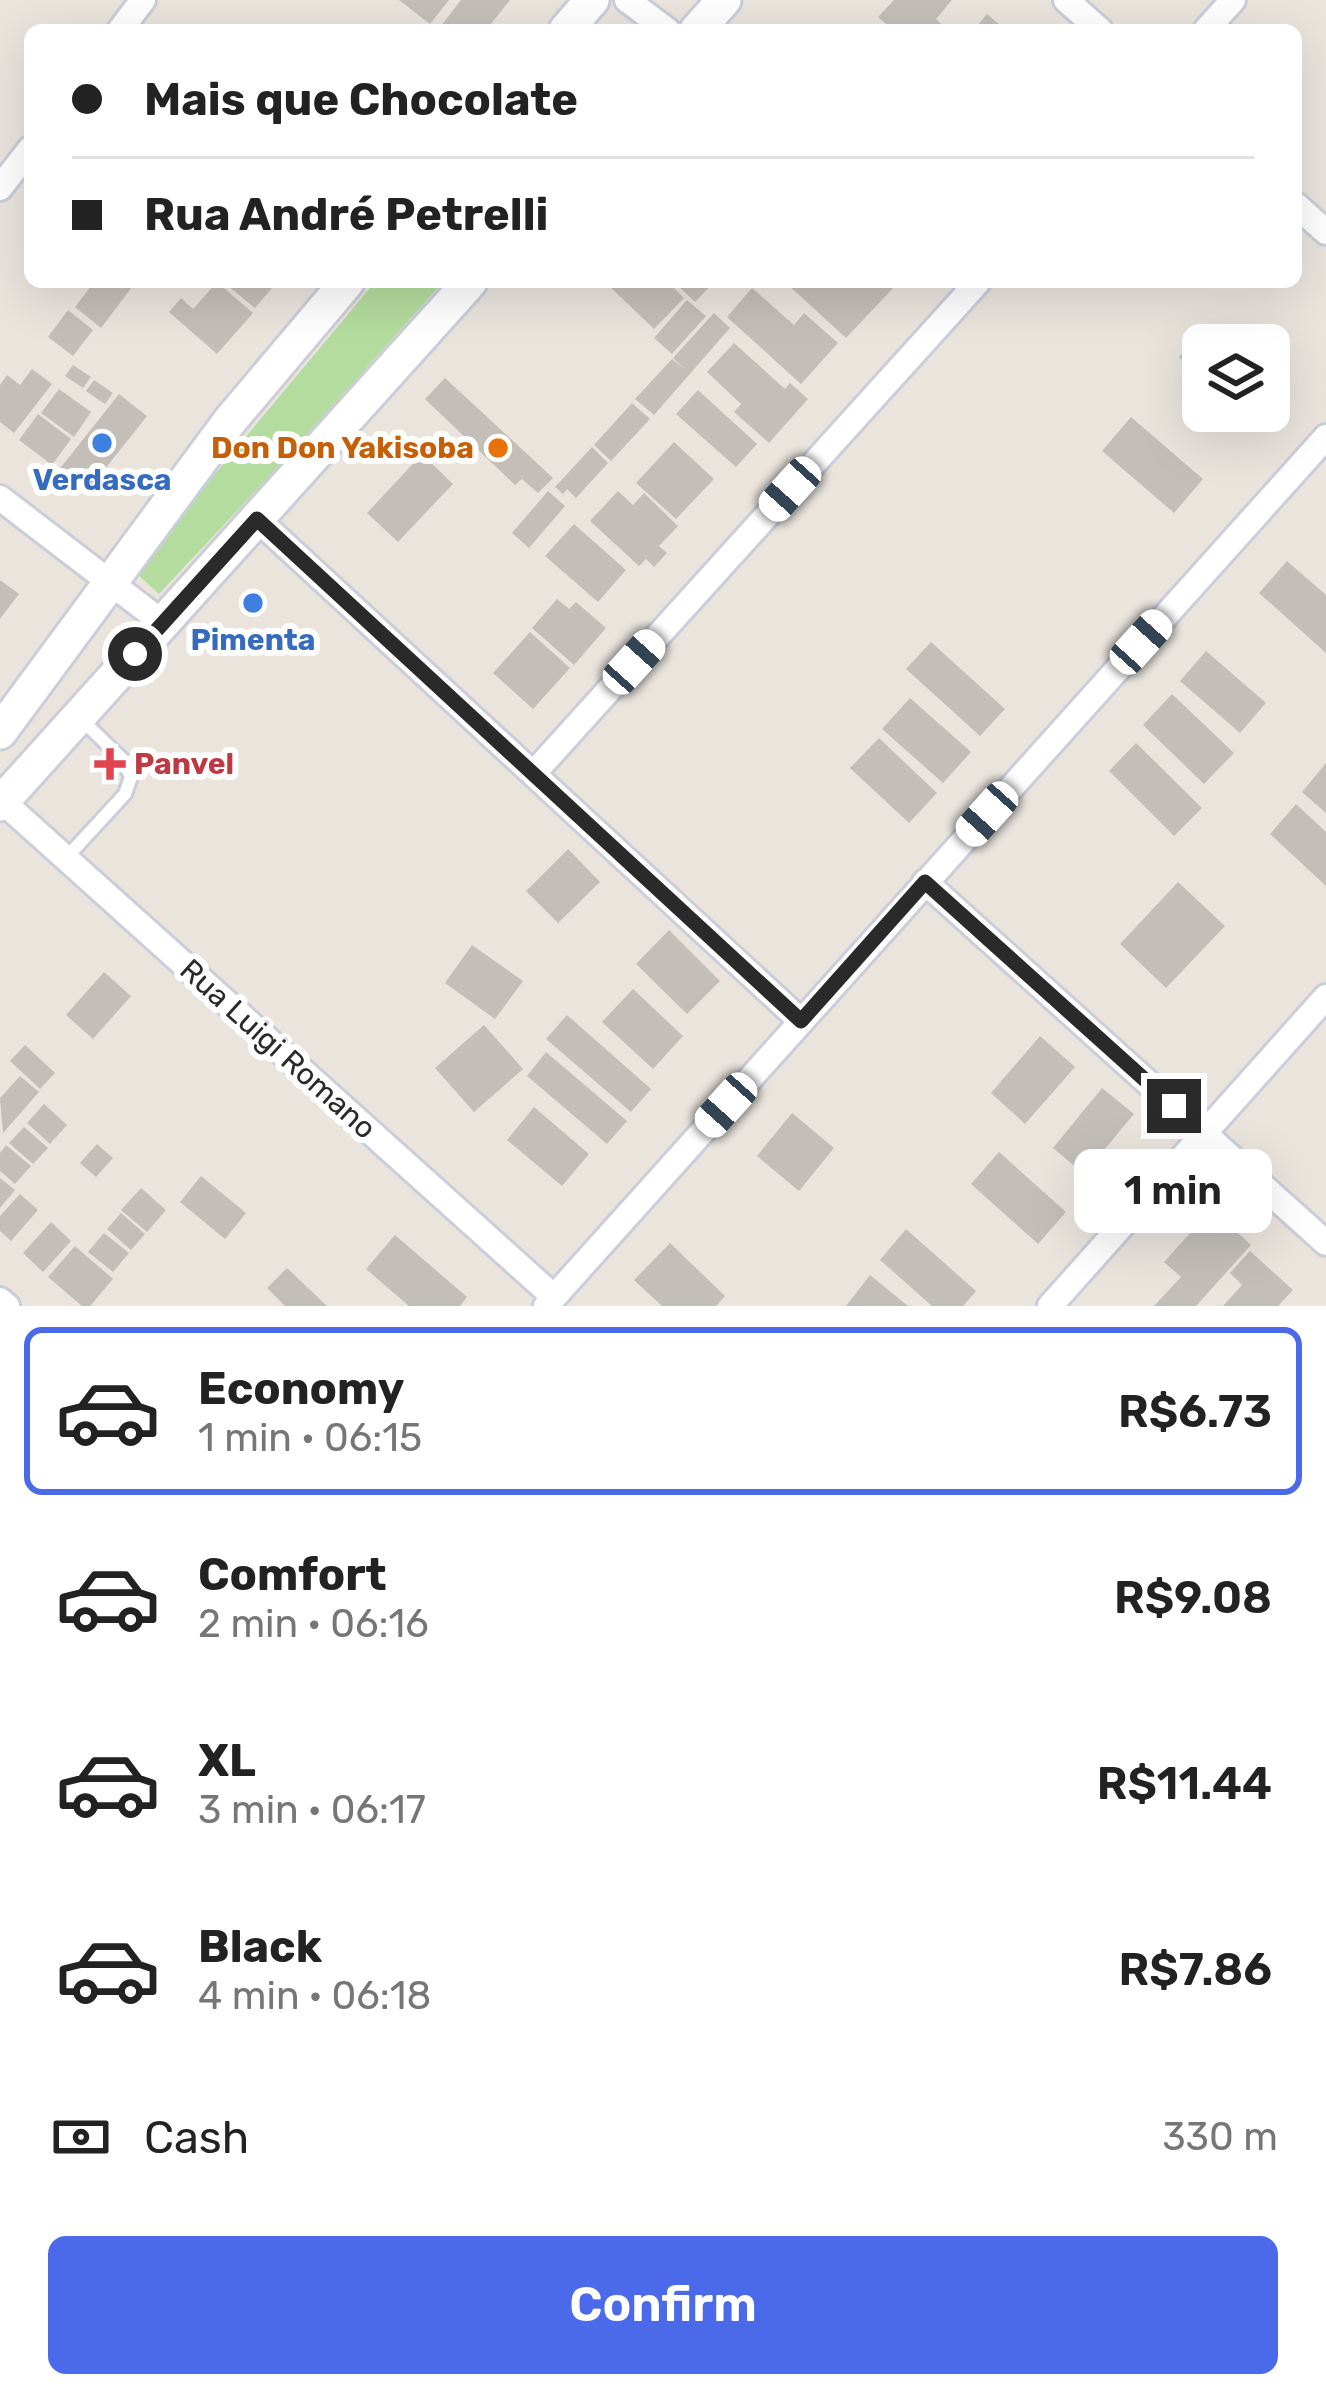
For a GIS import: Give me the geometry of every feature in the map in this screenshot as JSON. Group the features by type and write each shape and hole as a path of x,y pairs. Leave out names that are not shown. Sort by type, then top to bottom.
{"main road":[{"path":"571,24 592,0"},
{"path":"702,24 724,0"},
{"path":"0,732 229,422 341,288"},
{"path":"1,803 465,288"}],"street":[{"path":"627,0 659,24"},
{"path":"1066,0 1093,24"},
{"path":"1211,24 1233,0"},
{"path":"0,188 24,156"},
{"path":"1302,210 1326,232"},
{"path":"533,773 973,288"},
{"path":"550,1302 1326,436"},
{"path":"0,498 164,623"},
{"path":"257,519 801,1021"},
{"name":"Rua Luigi Romano","path":"1,803 550,1302"},
{"path":"925,882 1326,1243"},
{"path":"1049,1306 1326,997"},
{"path":"0,1300 7,1306"}],"lane":[{"path":"65,858 125,794 131,777 123,760 79,717"}],"green space":[{"path":"370,288 438,288 159,594 134,571"}],"building":[{"path":"399,0 449,0 430,24"},
{"path":"461,0 510,0 491,24 443,24"},
{"path":"894,0 952,0 936,19 941,24 886,24 878,17"},
{"path":"987,14 999,24 979,24"},
{"path":"89,288 131,288 101,328 75,307"},
{"path":"212,288 224,288 253,313 217,354 169,312 181,298 193,309"},
{"path":"230,288 272,288 255,308"},
{"path":"611,288 674,288 684,298 654,329"},
{"path":"680,288 708,288 695,302"},
{"path":"752,288 794,325 804,313 838,343 801,384 727,317"},
{"path":"792,288 893,288 846,338"},
{"path":"687,300 706,316 672,354 654,338"},
{"path":"68,310 93,330 73,356 48,337"},
{"path":"714,313 730,328 654,415 635,399 672,359 685,369 673,358"},
{"path":"734,343 785,389 790,383 808,399 769,443 734,412 741,404 707,372"},
{"path":"73,365 91,377 83,388 65,376"},
{"path":"32,369 52,384 14,433 0,422 0,385 7,375 20,385"},
{"name":"Don Don Yakisoba","path":"445,378 553,478 538,493 522,479 515,485 425,399"},
{"path":"94,380 113,393 105,404 86,391"},
{"path":"59,389 91,412 74,437 41,413"},
{"path":"698,390 757,444 736,467 676,414"},
{"name":"Verdasca","path":"119,394 147,416 86,493 58,471"},
{"path":"632,403 650,419 611,461 594,445"},
{"path":"38,414 71,439 52,465 19,440"},
{"path":"1131,417 1203,479 1174,513 1102,451"},
{"path":"674,442 714,479 676,519 636,483"},
{"path":"592,447 608,463 576,498 567,489 563,494 555,487"},
{"path":"422,454 453,484 398,542 367,513"},
{"path":"548,491 565,506 529,548 512,533"},
{"path":"618,491 633,505 644,493 678,526 659,546 667,553 654,567 646,559 639,566 590,521"},
{"path":"574,524 626,570 598,602 545,556"},
{"path":"1287,561 1326,595 1326,653 1259,593"},
{"path":"0,580 19,594 0,619"},
{"path":"557,599 569,609 576,602 606,628 574,665 532,628"},
{"path":"530,632 570,668 533,709 493,673"},
{"path":"931,642 1005,709 980,736 906,669"},
{"path":"1206,651 1266,703 1240,733 1180,681"},
{"path":"1172,694 1234,753 1204,784 1143,725"},
{"path":"910,698 971,752 943,783 882,729"},
{"path":"879,738 937,793 909,823 850,768"},
{"path":"1136,743 1202,808 1174,836 1109,771"},
{"path":"1326,763 1326,813 1302,792"},
{"path":"1296,804 1326,832 1326,886 1270,834"},
{"path":"568,849 600,882 558,923 526,891"},
{"path":"1178,882 1225,926 1166,988 1120,944"},
{"path":"669,930 720,981 687,1014 636,964"},
{"path":"472,945 523,981 495,1019 445,983"},
{"path":"104,972 131,996 93,1039 66,1015"},
{"path":"633,989 683,1036 653,1069 602,1022"},
{"path":"567,1015 651,1089 631,1112 546,1039"},
{"path":"484,1025 523,1069 474,1112 435,1068"},
{"path":"1040,1036 1075,1067 1025,1124 991,1093"},
{"path":"25,1045 55,1073 40,1089 10,1061"},
{"path":"546,1052 627,1121 607,1144 527,1076"},
{"path":"20,1076 39,1092 3,1133 0,1098"},
{"path":"1102,1088 1134,1114 1084,1174 1053,1148"},
{"path":"44,1104 67,1125 50,1144 27,1123"},
{"path":"534,1107 589,1154 562,1186 507,1140"},
{"path":"792,1113 834,1148 799,1191 757,1156"},
{"path":"24,1127 48,1148 33,1164 9,1143"},
{"path":"97,1144 113,1158 96,1177 80,1163"},
{"path":"6,1145 31,1166 15,1184 0,1171 0,1153"},
{"path":"999,1152 1066,1212 1038,1244 971,1184"},
{"path":"201,1176 246,1213 225,1239 180,1202"},
{"path":"0,1178 15,1190 0,1208"},
{"path":"141,1188 166,1210 147,1232 121,1210"},
{"path":"20,1194 38,1210 11,1241 0,1231 0,1216"},
{"path":"1212,1209 1251,1245 1196,1306 1154,1306 1181,1277 1164,1262"},
{"path":"121,1213 145,1234 131,1250 107,1229"},
{"path":"51,1222 71,1241 43,1272 23,1253"},
{"path":"906,1229 976,1291 963,1306 932,1306 880,1260"},
{"path":"104,1233 129,1253 113,1272 88,1252"},
{"path":"395,1235 467,1297 460,1306 409,1306 366,1269"},
{"path":"670,1243 725,1296 716,1306 662,1306 634,1280"},
{"path":"75,1246 113,1279 90,1306 82,1306 48,1277"},
{"path":"1250,1251 1293,1290 1278,1306 1223,1306 1242,1285 1230,1273"},
{"path":"287,1268 327,1306 285,1306 267,1288"},
{"path":"870,1275 908,1306 846,1306"}],"place":[{"name":"Verdasca","path":"102,443"},
{"name":"Don Don Yakisoba","path":"498,448"},
{"name":"Pimenta","path":"253,603"},
{"name":"Panvel","path":"110,764"}],"route":[{"path":"135,654 257,519 801,1021 925,882 1174,1106"}]}
